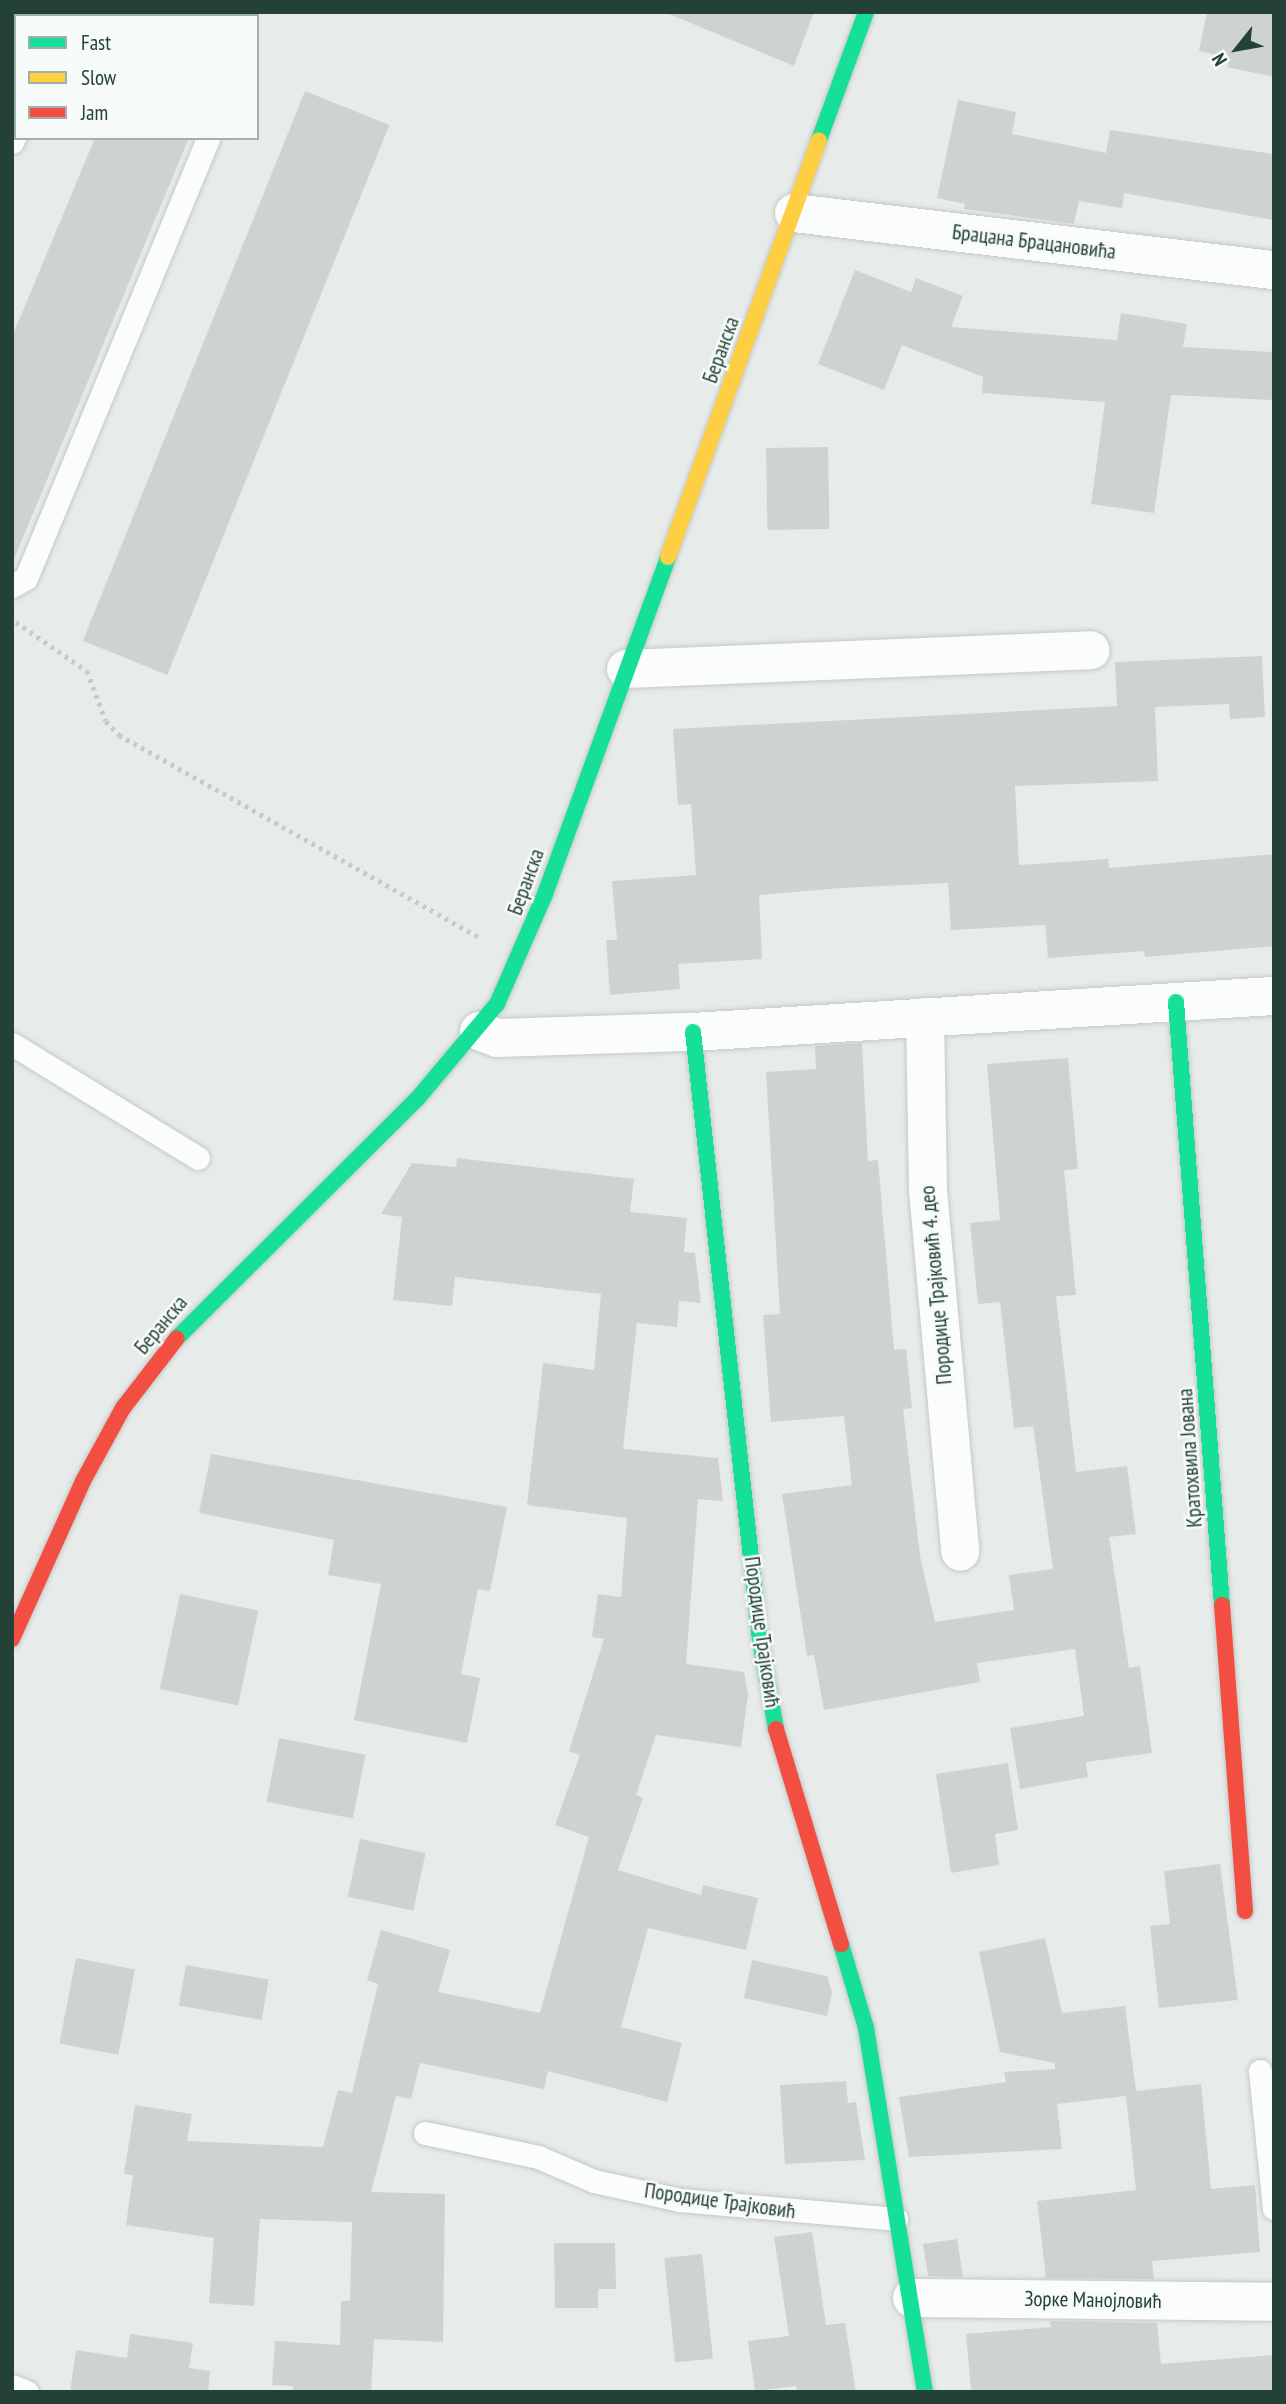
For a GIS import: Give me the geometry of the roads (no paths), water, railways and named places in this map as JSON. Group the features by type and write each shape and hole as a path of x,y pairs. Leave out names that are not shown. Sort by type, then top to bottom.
{"street":[{"name":"Беранска","path":"12,1639 83,1481 123,1408 163,1352 479,1031 519,960 866,12"},
{"name":"Брацана Брацановића","path":"794,213 1274,270"},
{"path":"626,669 1091,650"},
{"path":"479,1031 497,1038 693,1032 1274,996"},
{"name":"Кратохвила Јована","path":"1176,1002 1245,1911"},
{"name":"Породице Трајковић 4. део","path":"925,1017 928,1191 960,1552"},
{"name":"Породице Трајковић","path":"693,1032 760,1640 776,1729 866,2028 896,2219 912,2298 925,2392"},
{"name":"Зорке Манојловић","path":"912,2298 1274,2302"}],"lane":[{"path":"12,586 26,578 207,140"},
{"path":"12,1044 198,1158"},
{"path":"1259,2071 1274,2208"},
{"name":"Породице Трајковић","path":"425,2133 538,2157 593,2181 680,2200 896,2219"},
{"path":"12,2386 27,2392"}]}
